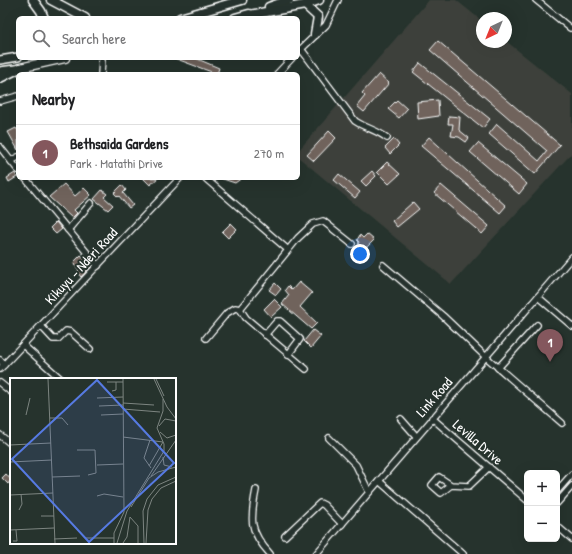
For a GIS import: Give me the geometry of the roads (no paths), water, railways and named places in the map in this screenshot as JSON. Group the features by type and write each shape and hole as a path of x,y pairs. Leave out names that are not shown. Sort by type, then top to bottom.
{"highway":[{"path":"33,0 43,16"},
{"path":"51,0 80,16"},
{"path":"187,16 242,0"},
{"path":"244,16 290,0"},
{"path":"244,16 305,5 319,0"},
{"path":"305,5 318,17 315,34"},
{"path":"0,78 20,68 56,60"}],"main road":[{"path":"0,60 16,57"},
{"path":"0,71 20,68"}],"street":[{"path":"300,50 326,24 338,0"},
{"path":"536,0 570,28"},
{"path":"300,52 355,121 363,127 379,131 387,138"},
{"path":"101,72 102,60"},
{"path":"279,72 290,60"},
{"path":"0,101 16,97"},
{"path":"0,147 16,167"},
{"path":"11,161 16,158"},
{"path":"27,180 98,266"},
{"name":"Kikuyu - Nderi Road","path":"1,365 23,345 178,180"},
{"path":"207,180 287,249"},
{"path":"68,230 92,203"},
{"path":"240,309 287,249 313,224 320,221 326,223 352,244"},
{"name":"Link Road","path":"316,554 416,436 572,257"},
{"path":"382,265 443,316 498,368 562,423"},
{"path":"538,297 572,326"},
{"path":"206,338 227,313 235,308 240,309"},
{"path":"240,309 246,318 306,369"},
{"path":"265,335 277,322 280,321 300,339 288,355"},
{"path":"498,368 537,325"},
{"path":"41,326 53,339 58,339 66,331 71,332 90,350"},
{"path":"23,345 60,378"},
{"path":"0,383 10,391"},
{"name":"Levilla Drive","path":"432,418 524,497"},
{"path":"401,419 416,436"},
{"path":"0,435 10,443"},
{"path":"329,438 356,466 368,492"},
{"path":"451,485 469,486 489,468"},
{"path":"560,488 572,474"},
{"path":"379,481 463,554"},
{"path":"560,500 572,486"},
{"path":"256,490 253,515 254,533 270,554"},
{"path":"285,536 320,503 324,505 342,524"},
{"path":"560,529 572,540"}],"place":[{"name":"Bethsaida Gardens","path":"550,362"}]}
